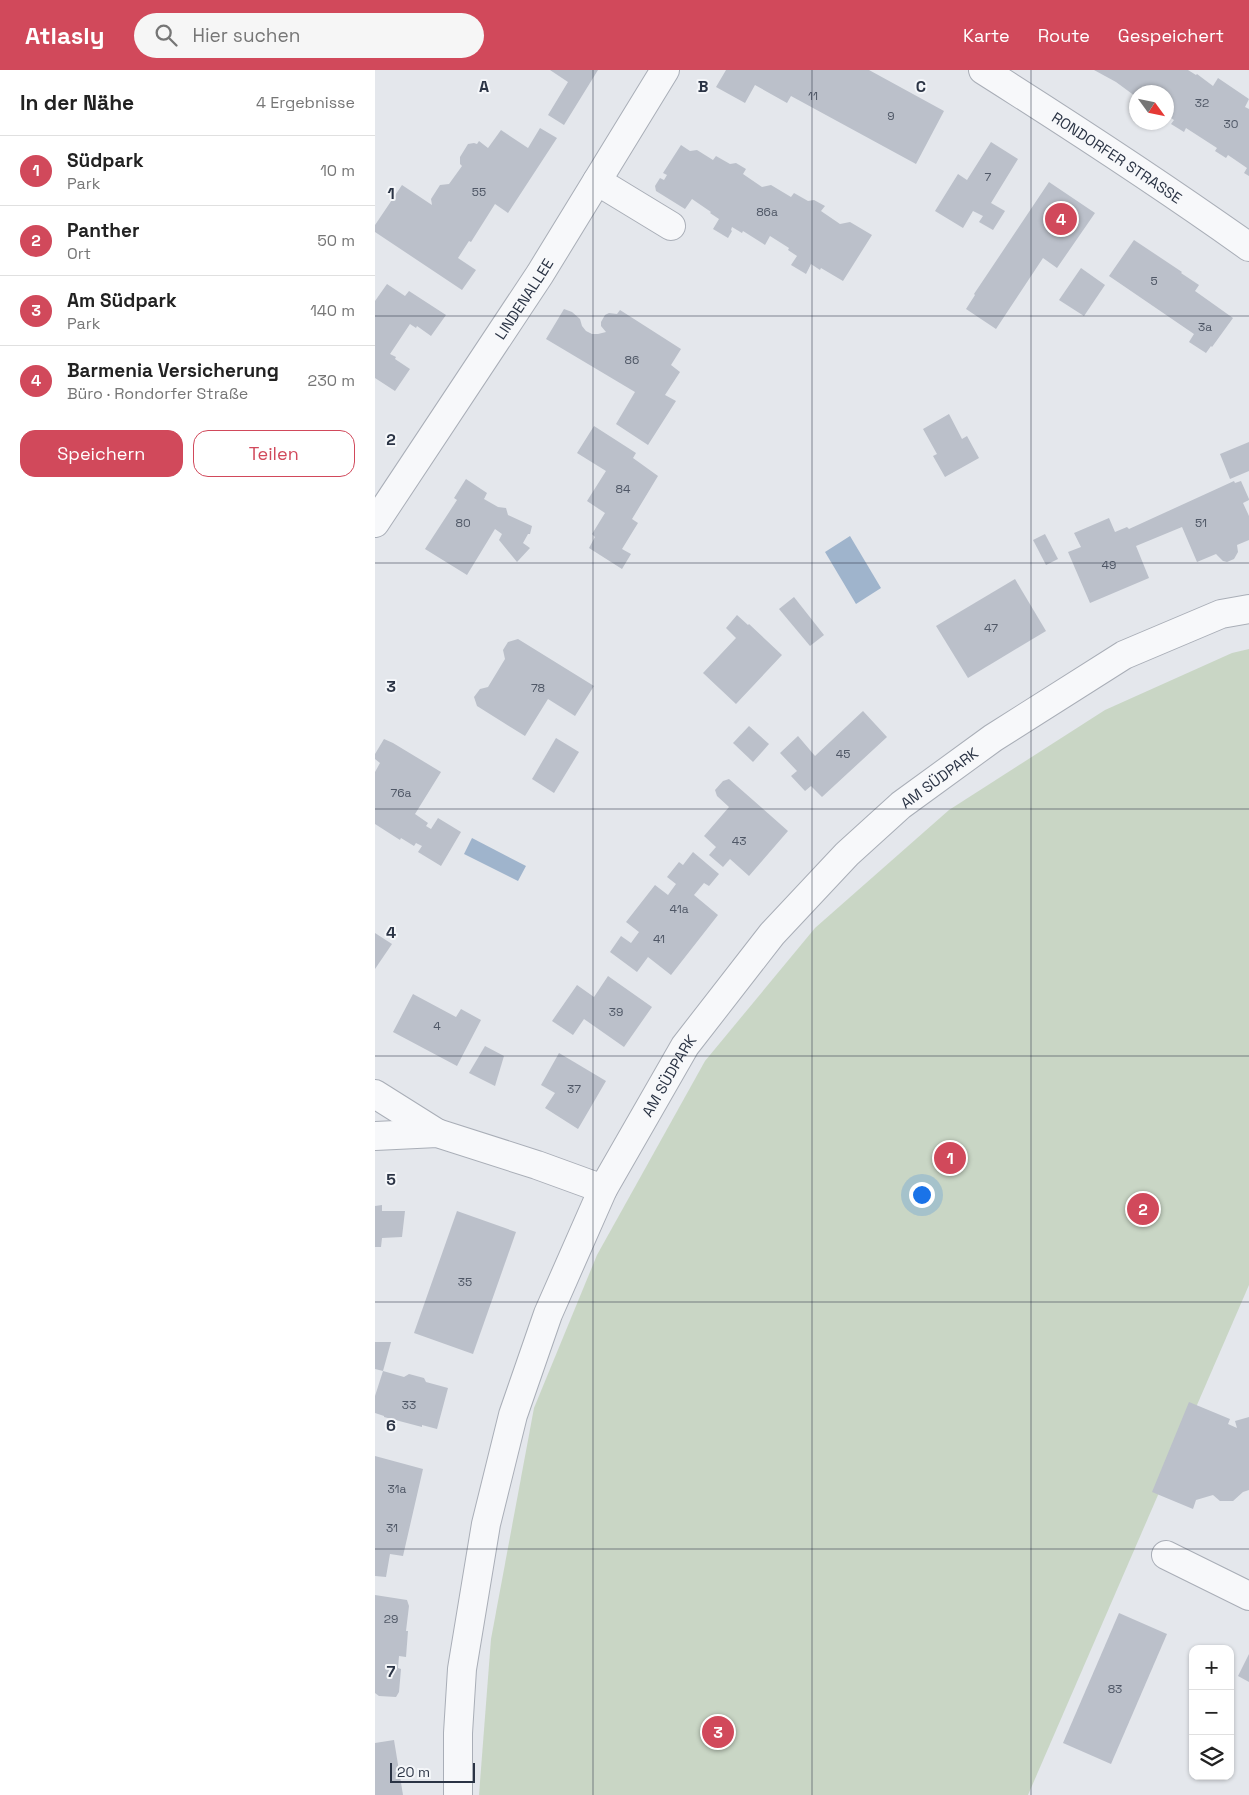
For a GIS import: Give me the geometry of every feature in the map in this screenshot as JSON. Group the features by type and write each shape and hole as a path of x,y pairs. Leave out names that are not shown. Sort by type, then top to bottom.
{"street":[{"name":"LINDENALLEE","path":"375,523 540,274 665,70"},
{"name":"RONDORFER STRASSE","path":"983,70 1051,112 1171,192 1249,247"},
{"path":"597,181 671,226"},
{"name":"AM SÜDPARK","path":"458,1795 458,1733 462,1669 489,1515 513,1415 548,1314 603,1188 685,1046 772,934 847,854 901,804 993,738 1124,655 1221,614 1249,609"},
{"path":"375,1094 437,1134 603,1188"},
{"path":"375,1136 437,1134"},
{"path":"1166,1555 1249,1596"}],"green space":[{"path":"1249,649 1249,1285 1028,1795 479,1795 491,1639 534,1408 597,1255 705,1061 815,928 949,810 1105,710 1232,653"}],"water":[{"path":"850,536 881,588 856,604 825,552"},
{"path":"472,838 526,866 518,881 464,854"}],"building":[{"path":"550,70 598,70 564,125 548,115 568,82"},
{"path":"726,70 869,70 944,111 916,164 791,96 787,103 755,85 745,103 716,87"},
{"path":"1094,70 1188,70 1213,86 1218,78 1249,99 1245,107 1249,109 1249,176 1244,173 1247,168 1228,155 1226,158 1215,151 1217,148 1186,128 1184,132 1174,126 1174,85 1129,85 1129,92"},
{"path":"540,128 557,138 508,213 495,204 471,242 469,241 458,258 476,270 462,290 375,232 375,225 402,185 432,205 431,199 440,185 449,184 462,166 460,164 460,157 468,144 477,144 479,141 488,148 501,130 528,148"},
{"path":"991,142 1018,159 991,203 1005,211 993,230 979,222 983,216 973,211 963,228 935,211 958,174 967,180"},
{"path":"681,145 690,151 697,150 713,160 716,156 730,164 736,163 746,169 743,174 762,187 771,185 791,197 794,193 808,201 814,200 825,206 821,211 840,224 850,222 872,235 843,281 811,264 806,274 791,265 797,256 788,250 789,248 770,236 765,245 743,231 742,233 732,227 728,238 713,229 719,219 692,199 685,209 656,191 655,186 660,178 664,180 667,175 663,173"},
{"path":"1049,182 1095,213 1057,268 1043,258 996,329 966,309 974,294"},
{"path":"1134,240 1199,285 1195,291 1233,318 1206,353 1189,342 1194,334 1109,276"},
{"path":"1081,268 1105,285 1084,316 1059,300"},
{"path":"387,284 405,296 409,291 446,315 431,336 417,326 416,328 410,324 390,354 410,369 395,391 375,378 375,301"},
{"path":"564,309 572,312 580,319 586,331 592,334 606,332 601,326 605,315 609,313 617,314 620,310 681,349 671,365 680,372 665,395 676,401 648,445 616,424 635,392 546,339"},
{"path":"949,414 962,439 967,436 979,458 945,477 933,456 937,454 923,429"},
{"path":"594,426 636,453 633,458 658,476 632,519 638,523 622,549 631,554 622,569 589,548 595,537 592,534 605,513 587,501 606,471 577,453"},
{"path":"1249,442 1249,471 1230,479 1220,454"},
{"path":"466,479 487,493 484,499 498,507 506,508 508,515 532,526 530,534 528,534 523,543 530,548 517,562 499,540 502,534 495,529 467,575 425,549 457,500 454,498"},
{"path":"1234,481 1235,483 1241,481 1249,499 1243,503 1249,516 1249,540 1237,545 1238,552 1234,559 1227,562 1223,561 1216,554 1197,562 1182,527 1136,546 1149,578 1090,603 1068,552 1081,547 1074,533 1109,518 1115,532 1127,527 1129,529"},
{"path":"1045,534 1058,559 1046,565 1033,540"},
{"path":"1015,579 1046,631 968,678 936,626"},
{"path":"794,597 824,635 810,646 779,609"},
{"path":"737,615 782,655 736,704 703,673 736,638 726,628"},
{"path":"518,639 594,686 575,716 548,699 525,736 477,706 474,697 480,689 488,687 505,659 503,650 508,642"},
{"path":"863,711 887,737 822,797 811,786 805,791 791,776 797,771 780,753 798,736 815,756"},
{"path":"749,726 769,744 753,762 733,743"},
{"path":"556,738 579,752 554,793 532,779"},
{"path":"384,739 441,772 415,814 428,823 426,826 431,829 438,818 461,832 441,866 418,852 422,846 416,843 414,846 401,838 400,840 375,824 375,772 380,763 375,759 375,754"},
{"path":"729,779 788,831 749,876 730,859 723,867 709,855 716,847 704,836 729,807 717,796 715,790 723,781"},
{"path":"693,852 719,874 709,886 704,883 694,895 718,915 671,975 648,957 637,972 610,952 621,936 631,943 639,932 626,922 655,885 668,895 676,884 667,877 679,862 683,865"},
{"path":"375,933 392,944 375,969"},
{"path":"608,976 652,1007 624,1047 584,1019 573,1035 552,1021 577,985 594,997"},
{"path":"413,994 456,1017 461,1009 481,1020 457,1066 393,1032"},
{"path":"485,1046 504,1056 495,1086 469,1073"},
{"path":"559,1053 606,1081 578,1129 545,1108 555,1093 541,1085"},
{"path":"382,1205 382,1211 405,1211 402,1237 382,1238 381,1247 375,1247 375,1206"},
{"path":"457,1211 516,1232 473,1354 414,1333"},
{"path":"375,1342 391,1342 383,1371 375,1369"},
{"path":"383,1371 404,1377 409,1374 424,1378 426,1382 448,1388 437,1429 422,1425 422,1427 375,1413 375,1396"},
{"path":"1189,1402 1230,1419 1228,1424 1237,1428 1235,1421 1249,1417 1249,1490 1243,1492 1233,1501 1220,1501 1213,1495 1196,1500 1193,1509 1152,1492"},
{"path":"375,1456 423,1469 403,1556 390,1554 386,1577 375,1576"},
{"path":"375,1595 407,1600 409,1606 406,1631 408,1631 406,1657 399,1656 398,1668 401,1669 399,1692 396,1697 379,1696 375,1693"},
{"path":"1119,1613 1167,1634 1111,1764 1063,1743"},
{"path":"1249,1654 1249,1682 1238,1676"},
{"path":"394,1740 403,1795 375,1795 375,1743"}],"place":[{"name":"Barmenia Versicherung","path":"1061,219"},
{"name":"Südpark","path":"950,1158"},
{"name":"Panther","path":"1143,1209"},
{"name":"Am Südpark","path":"718,1732"}]}
